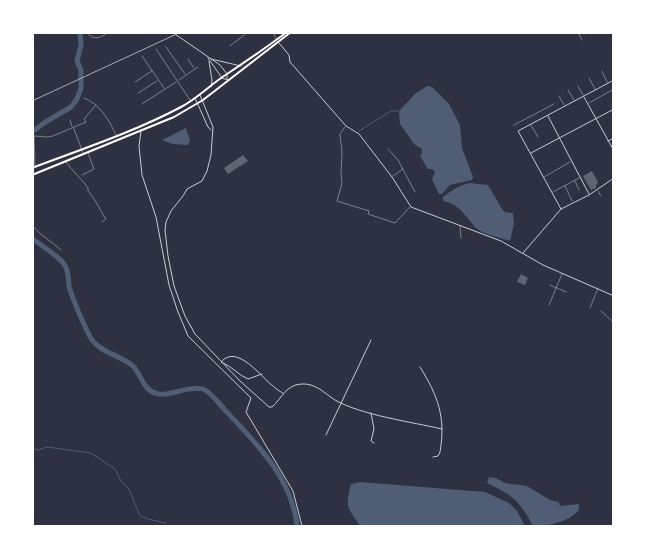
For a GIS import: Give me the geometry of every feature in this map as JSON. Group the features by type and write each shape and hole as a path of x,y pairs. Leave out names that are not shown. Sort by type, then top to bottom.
{"main road":[{"path":"32,175 174,117 202,100 287,32"},
{"path":"34,168 153,121 191,102 226,74 291,32"}],"street":[{"path":"172,32 220,65 228,80"},
{"path":"278,41 288,55 290,62 346,126 359,134 392,176 411,207 501,241 543,266 614,296"},
{"path":"208,58 241,66"},
{"path":"208,58 222,78 228,80"},
{"path":"208,58 212,80 211,87"},
{"path":"561,209 518,131 614,80"},
{"path":"200,95 212,127 211,155 207,172 202,180 187,189 175,205 166,222 165,230 174,286 184,316 195,334 240,382 269,406 272,407 283,393 294,385 307,384 320,388 341,402 371,413 442,429"},
{"path":"584,96 613,150"},
{"path":"196,98 208,127 212,130"},
{"path":"531,153 614,109"},
{"path":"547,116 589,194"},
{"path":"141,130 139,146 142,175 156,217 173,298 188,336 251,398 246,412 293,491 302,526"},
{"path":"608,141 614,138"},
{"path":"522,253 561,209 614,178"},
{"path":"326,435 371,340"},
{"path":"221,362 230,356 246,361 262,374 272,386 283,393"},
{"path":"221,362 233,368 241,377 248,380 262,374"},
{"path":"420,367 431,384 442,415 440,452 438,456 433,457"},
{"path":"371,413 374,429 371,438 374,443"}],"lane":[{"path":"89,32 92,38 96,38 109,32"},
{"path":"230,46 248,32"},
{"path":"273,32 278,41"},
{"path":"280,32 282,36"},
{"path":"578,32 582,40"},
{"path":"166,47 186,76"},
{"path":"156,49 193,106"},
{"path":"142,56 165,89"},
{"path":"188,59 195,69"},
{"path":"142,104 198,67"},
{"path":"135,82 152,71"},
{"path":"602,71 608,84"},
{"path":"589,78 596,90"},
{"path":"138,93 158,80"},
{"path":"578,86 584,96"},
{"path":"588,103 614,89"},
{"path":"568,90 574,101"},
{"path":"558,96 564,106"},
{"path":"84,98 96,105 106,115 116,135"},
{"path":"514,125 554,104"},
{"path":"34,168 34,136 48,137 86,122 84,119 96,105"},
{"path":"70,120 83,153"},
{"path":"531,124 538,137"},
{"path":"346,126 340,134 342,183 337,201 369,211 368,214 395,223 411,207"},
{"path":"388,149 398,160 415,192"},
{"path":"82,175 94,169 87,152"},
{"path":"65,161 84,182 88,191 96,200 97,207 106,219 102,222"},
{"path":"544,177 571,161"},
{"path":"392,176 403,169"},
{"path":"553,192 580,177"},
{"path":"575,180 580,190"},
{"path":"564,186 573,203"},
{"path":"596,190 601,196"},
{"path":"32,209 34,218 32,218"},
{"path":"32,225 42,237 49,238 61,250"},
{"path":"460,226 461,238"},
{"path":"549,305 562,273"},
{"path":"550,285 566,292"},
{"path":"590,308 598,288"},
{"path":"602,311 614,323"}],"water":[{"path":"427,86 432,87 449,104 460,125 462,148 473,177 472,180 450,185 442,194 439,194 432,179 435,172 432,169 428,169 420,156 422,149 414,144 400,124 399,111 415,94"},
{"path":"186,128 190,141 188,145 173,144 162,140"},
{"path":"470,183 488,185 502,209 505,212 513,213 514,224 510,241 479,230 458,208 443,201 443,197 452,190"},
{"path":"489,477 496,478 505,483 527,486 550,500 559,502 560,506 579,504 579,510 558,523 533,526 524,510 514,500 503,491 487,483"},
{"path":"360,482 485,492 509,503 517,511 525,526 360,526 348,507 348,498 351,484"}],"building":[{"path":"243,155 248,161 228,174 224,168"},
{"path":"592,171 598,182 596,188 591,190 583,176"},
{"path":"521,274 528,278 525,285 517,282"}],"waterway":[{"path":"32,132 71,107 77,99 81,88 81,70 77,61 81,45 80,32"},
{"path":"359,131 391,111 399,111"},
{"path":"32,238 58,257 66,267 69,286 76,306 90,337 97,345 134,367 145,386 155,393 166,394 197,388 203,389 215,398 261,449 280,477 294,509 297,526"},
{"path":"32,448 38,450 47,447 91,453 115,469 121,481 129,489 140,516 165,523 166,526"}],"railway":[{"path":"32,101 181,32"}]}
